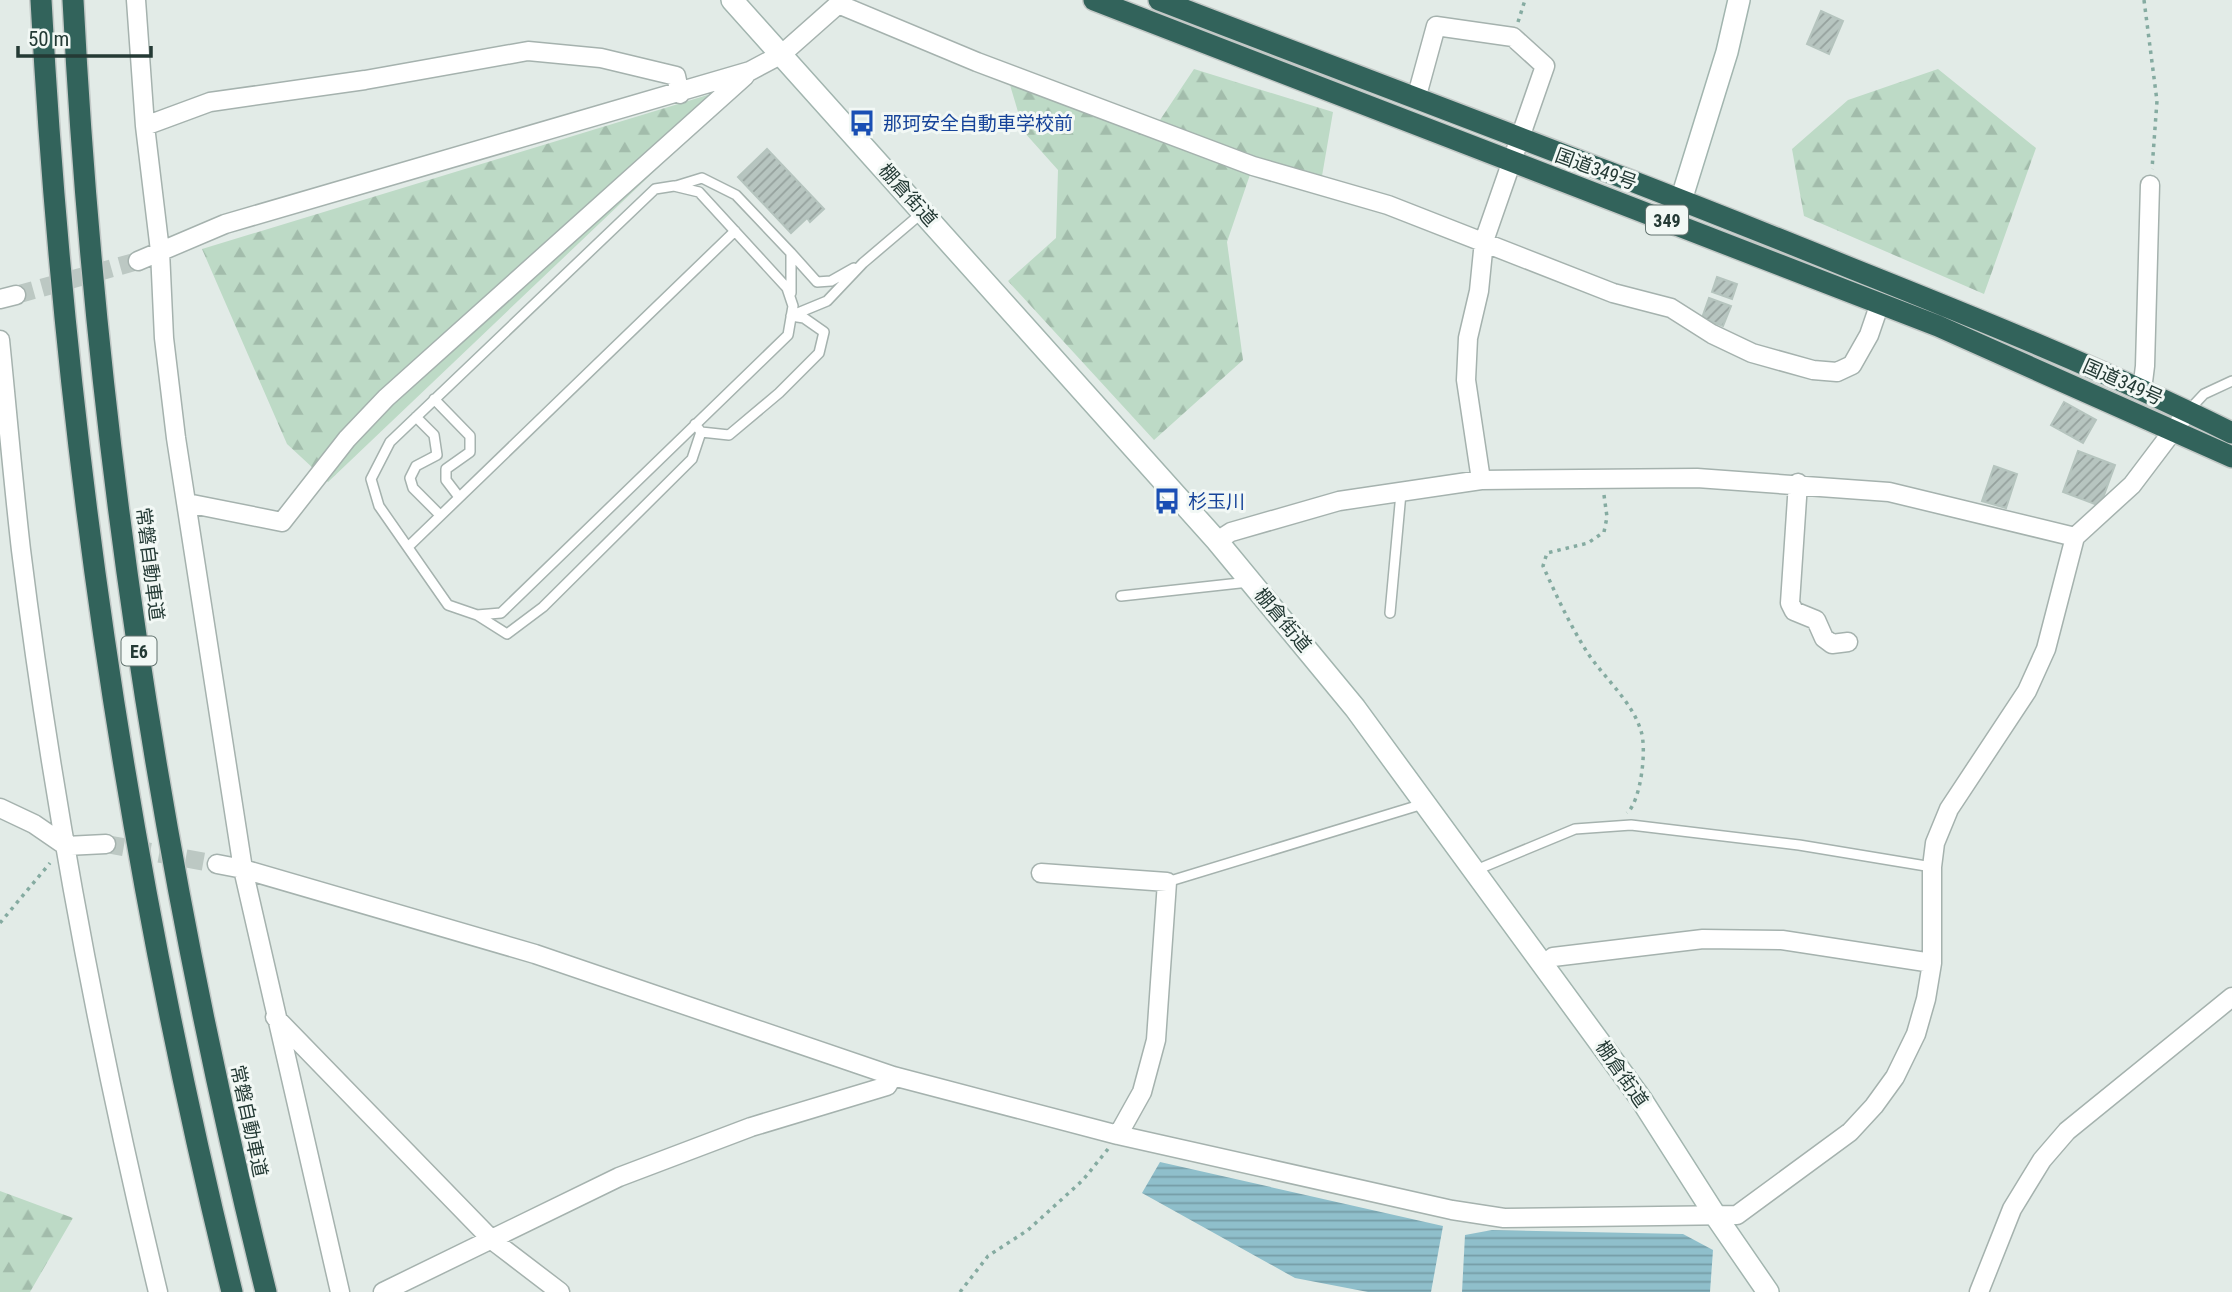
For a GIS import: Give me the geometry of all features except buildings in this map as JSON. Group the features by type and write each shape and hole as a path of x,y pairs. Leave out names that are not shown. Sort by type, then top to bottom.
{"highway":[{"name":"E6","path":"41,0 48,130 67,346 99,602 161,973 203,1174 232,1292"},
{"name":"常磐自動車道","path":"73,0 80,129 100,346 154,749 193,969 236,1169 266,1292"},
{"name":"国道349号","path":"1094,0 1880,303 2175,429 2232,457"},
{"name":"国道349号","path":"1158,0 1520,137 1948,307 2142,390 2232,433"}],"street":[{"path":"136,0 145,126 160,251 164,338 243,869 340,1292"},
{"name":"棚倉街道","path":"732,0 1217,541 1355,708 1641,1099 1768,1292"},
{"path":"1674,223 1727,52 1740,0"},
{"path":"138,261 225,224 455,155 680,94 750,71 782,54 841,2 977,62 1253,166 1388,205 1613,293 1671,308 1712,334 1752,353 1813,370 1837,372 1852,365 1869,335 1880,303"},
{"path":"1416,99 1436,26 1513,37 1545,66 1484,242 1468,338 1466,380 1481,481"},
{"path":"145,126 210,103 365,80 528,51 601,58 676,76 680,94"},
{"path":"187,503 282,522 346,439 386,398 750,71"},
{"path":"2142,390 2150,185"},
{"path":"0,340 22,550 65,846 108,1069 158,1292"},
{"path":"217,864 243,869 535,954 893,1076 1118,1135 1452,1210 1504,1217 1737,1215 1850,1132 1874,1106 1895,1077 1916,1034 1931,963 1932,867 1935,844 1949,809 2021,702 2046,649 2075,537 2132,485 2188,411"},
{"path":"1217,541 1231,532 1339,501 1481,481 1601,478 1697,478 1798,483 1889,492 2075,537"},
{"path":"1798,483 1790,603 1794,611 1816,620 1824,638 1832,644 1848,642"},
{"path":"0,808 34,824 65,846 107,844"},
{"path":"1041,873 1167,882 1156,1040 1142,1092 1118,1135"},
{"path":"1544,965 1553,957 1703,939 1782,940 1931,963"},
{"path":"1979,1292 2012,1209 2042,1160 2067,1131 2232,997"},
{"path":"275,1017 492,1240 560,1292"},
{"path":"383,1292 619,1177 751,1127 887,1086 893,1076"}],"lane":[{"path":"698,428 692,459 543,607 507,634 477,615 449,604 379,506 371,479 390,442 655,190 702,178 736,195 817,282 831,281 863,263"},
{"path":"674,186 699,192 787,288 791,299"},
{"path":"791,316 827,301 863,263 923,212"},
{"path":"408,547 735,231"},
{"path":"477,615 501,612 698,428 788,335 791,316 791,253"},
{"path":"698,428 729,435 779,393 819,353 824,331 804,318 791,316"},
{"path":"2188,411 2204,394 2232,380"},
{"path":"434,399 470,436 470,452 446,469 446,480 459,497"},
{"path":"416,417 434,435 437,455 416,466 410,478 413,488 440,515"},
{"path":"1390,614 1401,493"},
{"path":"1121,596 1251,582"},
{"path":"1167,882 1426,803"},
{"path":"1476,870 1576,829 1631,825 1800,845 1932,867"}],"path":[{"path":"1513,37 1525,0"},
{"path":"2144,0 2157,101 2150,185"},
{"path":"1601,478 1607,517 1604,532 1588,543 1547,553 1543,566 1587,653 1632,712 1642,733 1642,772 1633,807 1612,826"},
{"path":"0,923 65,846"},
{"path":"960,1292 988,1256 1028,1230 1083,1180 1118,1135"}],"green space":[{"path":"1194,69 1333,112 1322,176 1255,160 1227,242 1243,360 1154,440 1008,281 1056,238 1058,170 1024,132 1010,85 1150,135"},
{"path":"1938,69 2036,148 1984,294 1804,216 1792,149 1848,100"},
{"path":"711,94 726,103 328,482 287,444 202,249"},
{"path":"0,1191 73,1218 30,1292 0,1292"}],"water":[{"path":"1160,1162 1443,1226 1431,1292 1368,1292 1295,1278 1142,1193"},
{"path":"1492,1230 1683,1234 1713,1250 1710,1292 1462,1292 1465,1235"}],"tunnel":[{"path":"16,295 138,261"},
{"path":"106,844 217,864"}],"place":[{"name":"那珂安全自動車学校前","path":"862,123"},
{"name":"杉玉川","path":"1167,501"}]}
